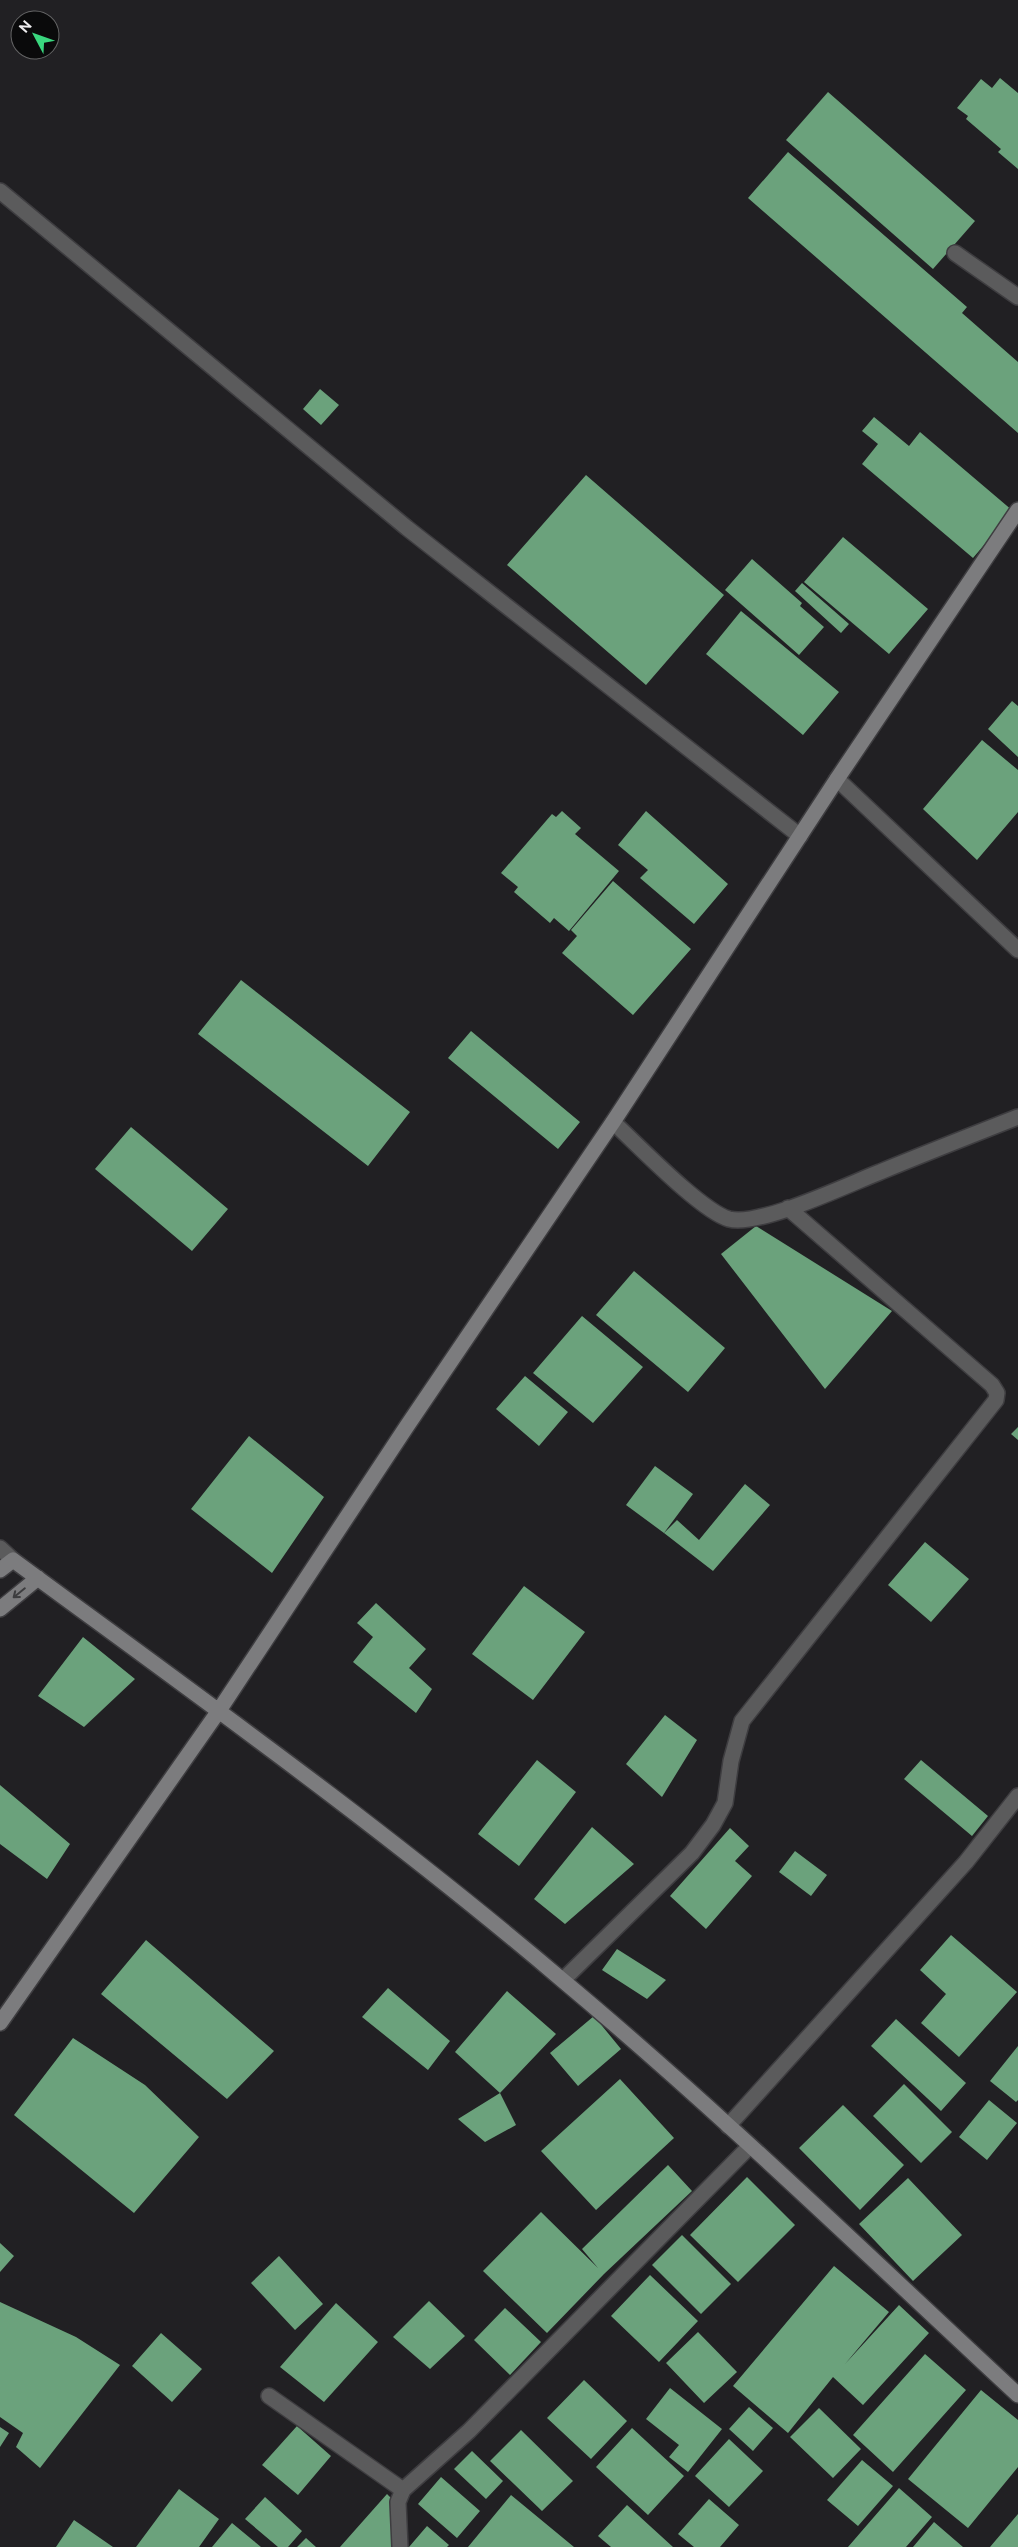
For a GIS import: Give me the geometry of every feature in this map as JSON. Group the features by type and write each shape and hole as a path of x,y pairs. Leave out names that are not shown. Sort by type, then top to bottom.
{"main road":[{"path":"0,2023 218,1712 407,1426 613,1122 837,779 1018,510"},
{"path":"0,1570 13,1560 438,1877 564,1980 728,2126 1018,2395"},
{"path":"0,1609 38,1578"}],"street":[{"path":"0,191 407,528 800,836"},
{"path":"955,253 1018,298"},
{"path":"837,779 1018,950"},
{"path":"613,1122 696,1198 715,1212 730,1219 746,1220 788,1208 1018,1117"},
{"path":"564,1980 692,1853 708,1832 725,1803 730,1781 731,1761 742,1722 996,1400 997,1393 992,1385 788,1208"},
{"path":"0,1548 13,1560"},
{"path":"728,2126 966,1862 1018,1796"},
{"path":"400,2547 398,2502 403,2490 469,2431 750,2146"},
{"path":"269,2396 403,2490"}],"building":[{"path":"1000,78 1018,93 1018,169 998,152 1001,149 966,119 968,116 957,108 981,79 992,88"},
{"path":"828,92 975,221 933,269 786,140"},
{"path":"788,152 967,307 962,313 1018,362 1018,433 748,198"},
{"path":"320,389 339,405 321,425 303,409"},
{"path":"874,417 909,446 920,432 1013,511 973,558 862,464 878,444 862,431"},
{"path":"586,475 724,595 646,685 507,565"},
{"path":"843,537 928,609 889,654 804,582"},
{"path":"752,559 802,603 800,606 824,627 799,655 725,590"},
{"path":"802,583 849,624 841,633 795,591"},
{"path":"741,611 839,692 803,735 706,654"},
{"path":"1012,701 1018,706 1018,757 988,729"},
{"path":"982,740 1018,770 1018,812 977,860 923,809"},
{"path":"562,811 581,828 575,834 619,871 569,931 554,918 550,923 514,892 518,887 501,873 552,814 556,817"},
{"path":"646,811 728,884 694,924 640,878 648,870 618,845"},
{"path":"613,881 691,949 633,1015 562,953 577,936 571,930"},
{"path":"241,980 410,1112 368,1166 198,1034"},
{"path":"471,1031 580,1122 558,1149 448,1058"},
{"path":"131,1127 228,1209 192,1251 95,1169"},
{"path":"756,1226 892,1311 825,1389 721,1254"},
{"path":"634,1271 725,1348 688,1392 596,1315"},
{"path":"582,1316 643,1367 593,1423 533,1373"},
{"path":"525,1376 568,1412 539,1446 496,1409"},
{"path":"1018,1427 1018,1440 1011,1434"},
{"path":"249,1436 324,1497 272,1573 191,1509"},
{"path":"655,1466 693,1494 664,1533 626,1505"},
{"path":"745,1484 770,1505 713,1571 664,1533 677,1520 699,1540"},
{"path":"925,1542 969,1579 931,1622 888,1585"},
{"path":"524,1586 585,1632 533,1700 472,1654"},
{"path":"376,1603 426,1649 409,1668 432,1689 416,1713 353,1662 373,1637 357,1623"},
{"path":"83,1637 135,1679 84,1727 38,1696"},
{"path":"665,1715 697,1740 662,1797 626,1764"},
{"path":"537,1760 576,1792 519,1866 478,1834"},
{"path":"921,1760 988,1816 972,1836 904,1779"},
{"path":"0,1785 70,1844 47,1879 0,1844"},
{"path":"592,1827 634,1864 565,1924 534,1899"},
{"path":"730,1828 749,1846 735,1861 752,1876 706,1929 670,1896"},
{"path":"795,1851 827,1875 811,1896 779,1872"},
{"path":"951,1935 1017,1992 959,2057 921,2023 946,1994 920,1970"},
{"path":"146,1940 274,2051 227,2099 101,1994"},
{"path":"617,1949 666,1980 647,1999 602,1970"},
{"path":"388,1988 450,2041 428,2070 362,2017"},
{"path":"507,1991 556,2034 500,2093 455,2052"},
{"path":"594,2016 621,2049 578,2086 550,2053"},
{"path":"896,2019 966,2083 941,2111 871,2046"},
{"path":"73,2038 145,2085 199,2137 134,2213 14,2115"},
{"path":"1018,2046 1018,2100 1016,2102 990,2081"},
{"path":"620,2079 674,2138 596,2210 541,2151"},
{"path":"904,2084 952,2132 921,2163 873,2116"},
{"path":"500,2093 516,2125 485,2142 458,2119"},
{"path":"989,2100 1017,2123 987,2160 959,2137"},
{"path":"843,2105 904,2165 860,2210 799,2148"},
{"path":"668,2165 692,2191 604,2274 547,2333 483,2271 541,2212 598,2268 582,2249"},
{"path":"747,2177 795,2225 738,2282 690,2235"},
{"path":"908,2178 962,2235 913,2281 859,2224"},
{"path":"682,2235 731,2284 701,2314 652,2265"},
{"path":"0,2243 14,2256 0,2272"},
{"path":"279,2256 323,2304 295,2330 251,2283"},
{"path":"834,2266 889,2312 845,2364 899,2305 929,2333 863,2405 833,2377 788,2433 733,2386"},
{"path":"650,2275 698,2321 659,2362 611,2316"},
{"path":"429,2301 465,2336 430,2369 393,2337"},
{"path":"0,2302 76,2337 120,2365 40,2468 16,2447 23,2433 0,2417"},
{"path":"336,2303 378,2342 324,2402 280,2367"},
{"path":"505,2308 541,2342 510,2375 474,2340"},
{"path":"698,2332 737,2372 704,2403 666,2363"},
{"path":"161,2333 202,2369 172,2402 132,2366"},
{"path":"925,2354 966,2390 893,2472 853,2435"},
{"path":"584,2380 627,2421 591,2459 547,2418"},
{"path":"670,2388 722,2429 688,2472 669,2457 679,2445 646,2419"},
{"path":"981,2390 1018,2420 1018,2467 968,2528 908,2479"},
{"path":"749,2407 773,2428 753,2451 729,2429"},
{"path":"819,2408 861,2449 833,2478 790,2437"},
{"path":"297,2426 331,2456 298,2495 262,2465"},
{"path":"0,2427 9,2433 0,2447"},
{"path":"632,2428 684,2476 648,2515 596,2467"},
{"path":"521,2430 573,2481 542,2511 490,2461"},
{"path":"729,2439 763,2471 729,2507 695,2476"},
{"path":"472,2451 503,2481 486,2499 454,2469"},
{"path":"862,2460 893,2486 858,2526 827,2500"},
{"path":"441,2477 480,2511 457,2538 418,2504"},
{"path":"899,2488 932,2517 906,2547 848,2547"},
{"path":"179,2489 219,2519 199,2547 136,2547"},
{"path":"387,2494 394,2501 396,2547 340,2547"},
{"path":"511,2495 574,2547 468,2547"},
{"path":"265,2497 302,2531 288,2547 278,2547 245,2519"},
{"path":"709,2499 739,2525 720,2547 694,2547 678,2534"},
{"path":"627,2505 673,2547 611,2547 598,2536"},
{"path":"1018,2514 1018,2547 990,2547"},
{"path":"74,2520 113,2547 56,2547"},
{"path":"934,2522 963,2547 913,2547"},
{"path":"232,2523 261,2547 212,2547"},
{"path":"427,2526 449,2545 447,2547 409,2547"},
{"path":"306,2538 316,2547 297,2547"}]}
